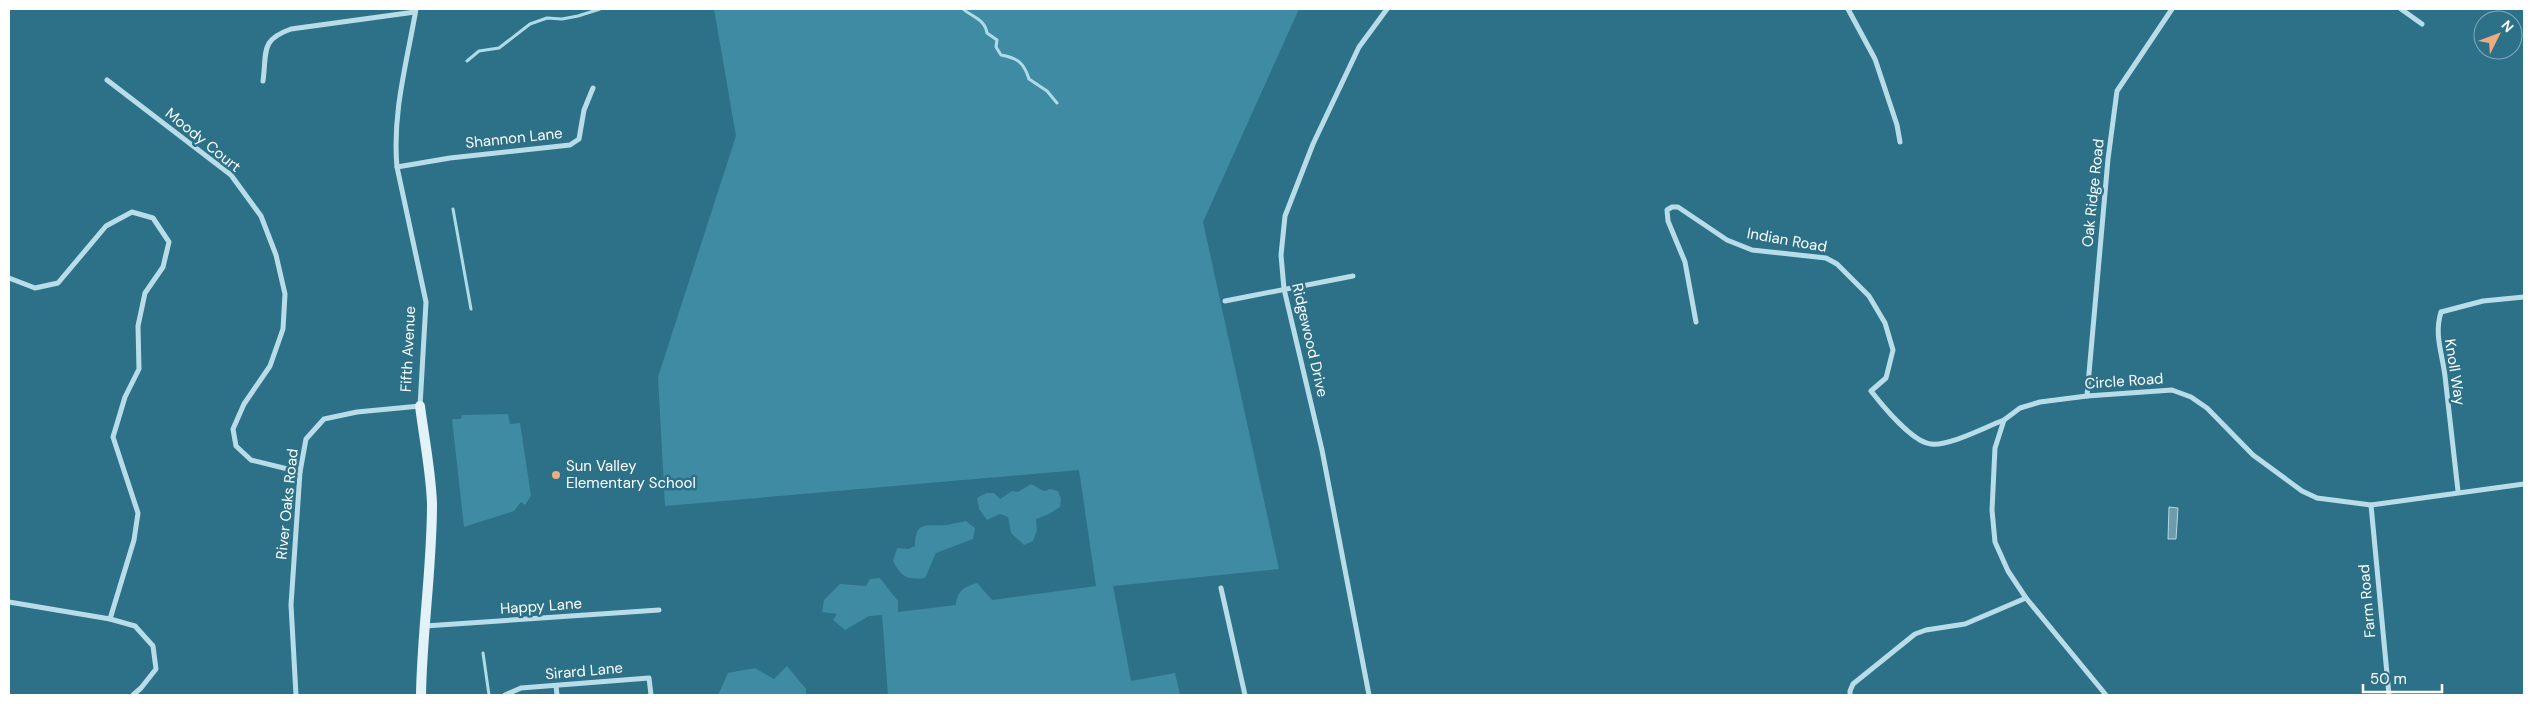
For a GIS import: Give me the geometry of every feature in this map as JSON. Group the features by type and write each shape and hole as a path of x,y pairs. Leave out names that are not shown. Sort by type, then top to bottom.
{"street":[{"name":"Ridgewood Drive","path":"1369,695 1322,450 1284,289 1282,255 1285,216 1313,144 1359,47 1387,9"},
{"path":"1848,9 1875,59 1897,125 1900,142"},
{"name":"Oak Ridge Road","path":"2086,396 2108,160 2118,91 2172,9"},
{"path":"2401,9 2422,24"},
{"path":"263,81 267,45 275,35 291,29 415,10"},
{"name":"Fifth Avenue","path":"415,10 401,79 395,148 396,167 426,302 420,406 432,502 429,593 421,695"},
{"name":"Moody Court","path":"107,80 231,175 261,216 276,255 285,294 283,329 270,366 244,404 233,428 236,446 251,460 300,472"},
{"name":"Shannon Lane","path":"396,167 450,158 570,145 579,139 584,110 593,88"},
{"name":"Indian Road","path":"1696,322 1685,262 1668,221 1667,210 1672,207 1678,207 1727,240 1752,250 1826,258 1837,264 1869,296 1885,322 1892,350 1886,378 1871,390 1918,441 1931,444 1946,442 2004,420"},
{"path":"9,278 35,288 58,284 106,226 132,212 153,218 169,242 163,267 145,293 138,326 139,369 125,397 112,437 138,512 134,540 110,619"},
{"path":"1225,300 1353,276"},
{"name":"Knoll Way","path":"2458,491 2444,372 2437,338 2437,324 2442,312 2483,301 2524,297"},
{"name":"Circle Road","path":"2004,420 2020,408 2040,402 2086,396 2172,390 2192,397 2222,422 2253,455 2302,491 2317,498 2371,505 2458,491 2524,484"},
{"name":"River Oaks Road","path":"296,695 290,604 300,472 306,439 324,419 357,412 420,406"},
{"path":"2004,420 1995,448 1992,479 1995,542 2008,571 2026,598 2106,695"},
{"name":"Farm Road","path":"2371,505 2389,695"},
{"path":"1221,588 1245,695"},
{"path":"1850,695 1853,684 1915,634 1982,619 2026,598"},
{"path":"9,602 110,619 134,626 153,646 156,669 133,695"},
{"name":"Happy Lane","path":"426,626 659,610"},
{"name":"Sirard Lane","path":"505,695 521,688 649,678 651,695"},
{"path":"556,686 557,695"}],"shaded area":[{"path":"714,9 1299,9 1203,222 1279,569 1113,586 1131,681 1175,673 1180,695 888,695 882,615 869,616 845,630 833,620 837,614 822,612 824,600 840,584 866,586 870,579 880,578 898,601 898,612 956,605 962,590 977,583 992,600 1096,586 1079,470 665,506 658,377 736,136"},
{"path":"508,414 510,424 520,423 531,496 525,505 521,502 514,511 464,527 452,419 461,419 462,415"},
{"path":"1031,484 1044,491 1050,489 1058,491 1061,499 1060,507 1036,519 1037,530 1033,541 1024,545 1011,533 1008,517 1000,514 987,520 979,509 977,498 986,493 994,493 1000,499 1012,491 1018,492"},
{"path":"2169,507 2178,508 2176,539 2168,539"},
{"path":"966,521 975,528 973,539 936,553 925,578 909,578 899,571 893,561 897,548 908,549 915,546 917,532 920,528 929,525 947,525"},
{"path":"787,666 806,689 806,695 718,695 728,673 755,668 774,679"}],"waterway":[{"path":"467,61 479,51 499,48 530,24 547,18 562,19 600,9"},
{"path":"963,9 984,24 987,33 997,40 996,47 1001,55 1020,62 1029,79 1047,91 1057,103"},
{"path":"453,209 471,309"},
{"path":"483,653 489,695"}],"place":[{"name":"Sun Valley Elementary School","path":"556,475"}]}
